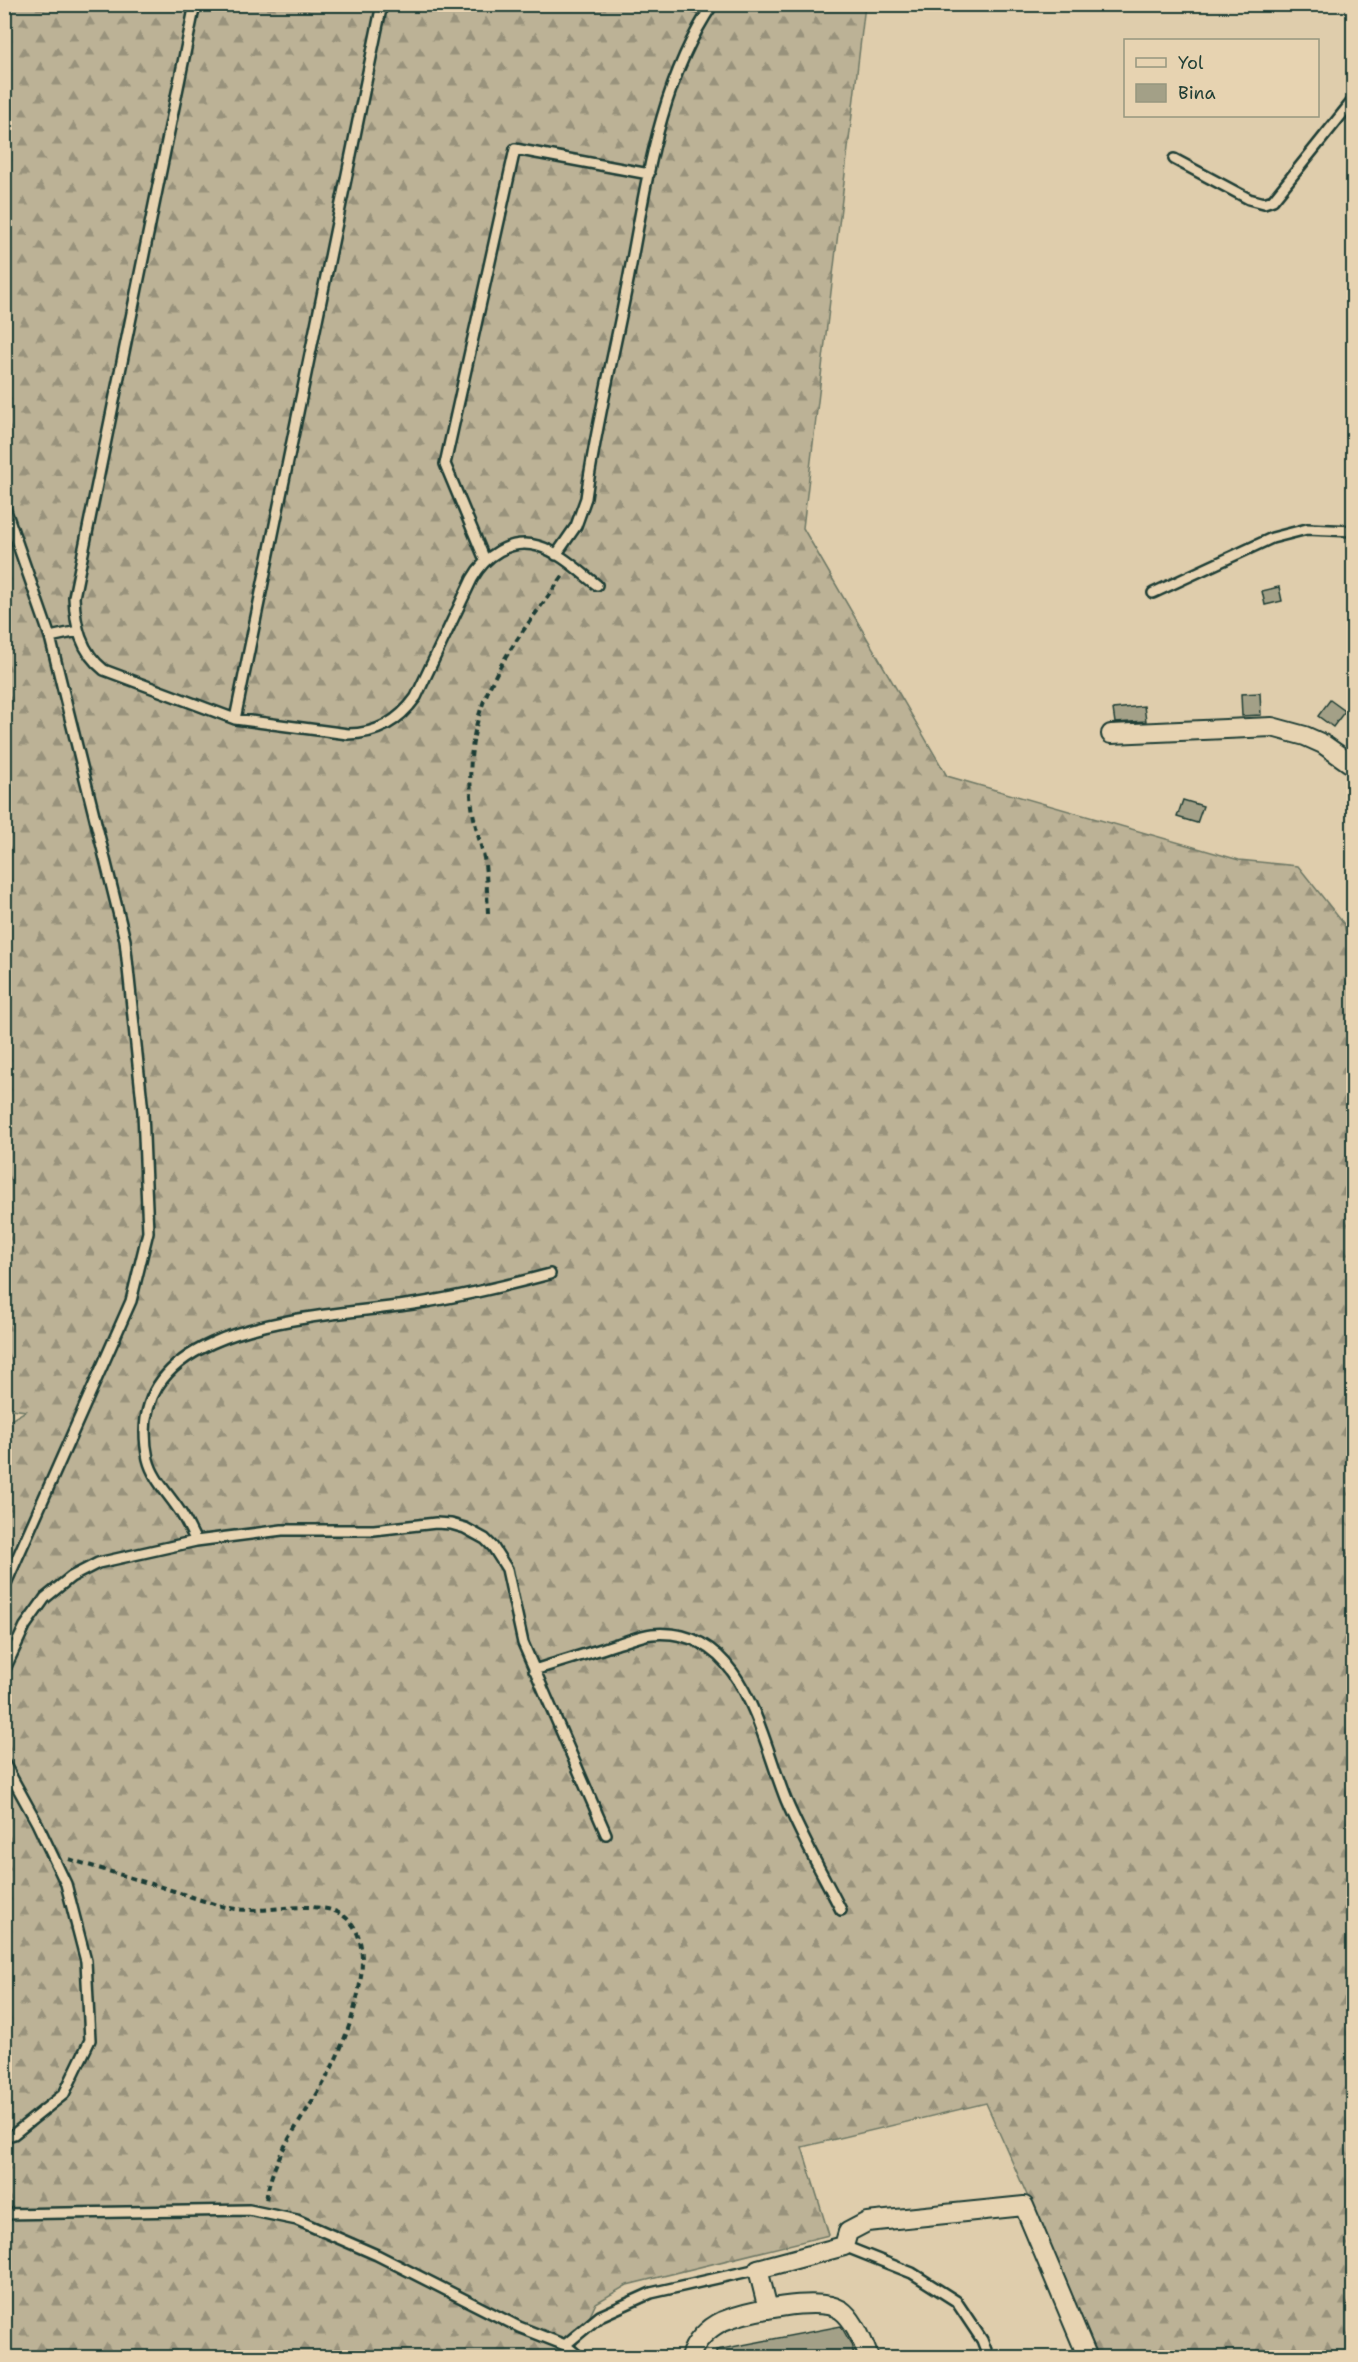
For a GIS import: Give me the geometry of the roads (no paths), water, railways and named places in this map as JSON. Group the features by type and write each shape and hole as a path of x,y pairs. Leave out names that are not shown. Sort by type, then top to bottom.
{"street":[{"path":"1112,734 1272,727 1314,740 1339,754 1353,766"},
{"path":"768,2309 758,2270 844,2246 848,2232 867,2222 1024,2206 1088,2358"},
{"path":"690,2358 700,2338 722,2322 768,2309 814,2304 841,2310 860,2334 869,2358"}],"lane":[{"path":"195,4 74,597 78,631 88,655 104,670 235,718 348,734 371,732 392,722 409,707 416,697 472,579 485,560 505,548 516,545 540,546 597,585"},
{"path":"235,718 382,4"},
{"path":"556,555 576,526 586,498 649,174 668,95 698,28 711,7 683,4"},
{"path":"1174,159 1249,199 1268,203 1273,200 1353,99"},
{"path":"485,560 445,464 515,149 649,174"},
{"path":"4,505 50,637 125,940 143,1112 148,1232 131,1301 4,1588"},
{"path":"1153,593 1272,538 1307,529 1353,531"},
{"path":"50,637 78,631"},
{"path":"196,1541 181,1512 153,1473 149,1461 147,1420 155,1394 170,1370 213,1344 261,1326 285,1320 415,1304 483,1291 550,1274"},
{"path":"4,1671 34,1611 45,1598 84,1569 113,1558 196,1541 282,1530 374,1530 436,1523 465,1528 485,1539 507,1569 523,1643 606,1833"},
{"path":"534,1670 652,1634 686,1636 710,1648 735,1672 758,1717 782,1789 798,1827 841,1910"},
{"path":"4,1764 37,1823 66,1884 86,1961 90,2040 64,2094 14,2134 4,2137"},
{"path":"4,2214 249,2210 297,2220 377,2255 519,2327 565,2345 581,2358"},
{"path":"844,2246 912,2273 956,2301 982,2340 989,2358"},
{"path":"565,2345 600,2316 651,2293 758,2270"}]}
